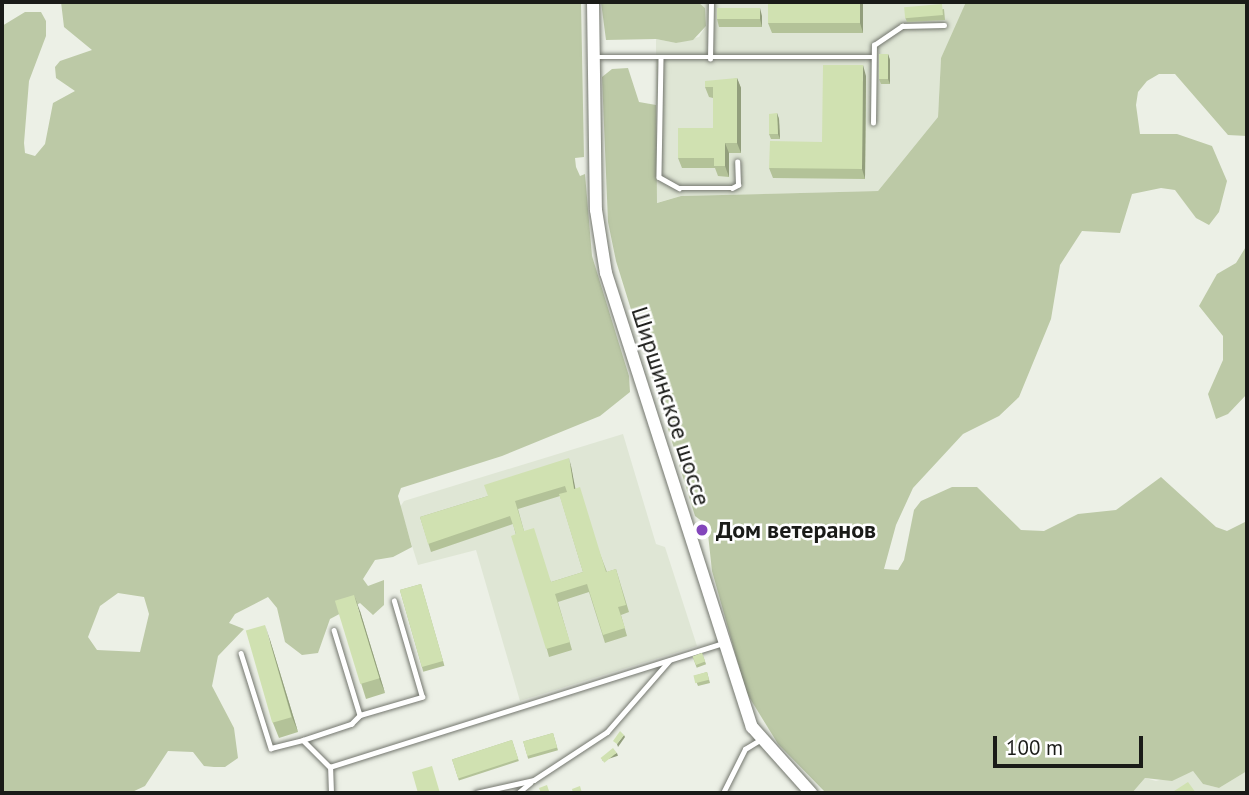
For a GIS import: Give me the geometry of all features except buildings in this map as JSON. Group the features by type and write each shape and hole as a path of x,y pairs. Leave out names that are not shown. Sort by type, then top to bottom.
{"main road":[{"name":"Ширшинское шоссе","path":"593,2 596,210 606,272 744,706 760,739 811,793"}],"lane":[{"path":"710,59 711,2"},
{"path":"873,122 874,45 902,26 944,25"},
{"path":"594,57 874,57"},
{"path":"661,59 660,177 679,188 732,188 738,185 737,162"},
{"path":"241,653 271,748 351,724 360,715 422,697 394,601"},
{"path":"334,630 360,715"},
{"path":"330,767 725,643"},
{"path":"518,793 607,732 670,660"},
{"path":"723,793 745,749 760,739"},
{"path":"303,740 330,767 331,793"},
{"path":"476,793 534,780"}],"shaded area":[{"path":"698,2 966,2 965,13 941,58 938,117 878,191 681,196 656,203 656,39 676,43 699,37 706,26 705,8"},
{"path":"623,434 656,544 665,547 697,646 520,701 476,550 418,565 400,507 404,501"},
{"path":"1193,771 1203,784 1219,788 1247,771 1247,793 1132,793 1145,778 1156,781"}],"green space":[{"path":"61,2 581,2 584,157 575,158 576,167 580,176 585,174 592,256 629,376 630,392 600,416 502,456 401,488 398,496 412,547 393,557 375,560 363,579 368,586 384,580 384,605 373,615 360,603 330,619 318,653 302,655 285,642 277,608 268,597 235,614 229,623 244,629 218,656 212,686 234,728 238,758 225,767 204,766 193,752 168,751 145,786 130,793 2,793 2,26 25,12 41,12 46,21 46,36 29,81 24,143 25,153 35,156 45,144 53,103 75,91 56,78 55,67 60,61 92,50 64,27","holes":["118,593 144,597 149,614 140,652 97,650 88,637 100,606"]},
{"path":"601,2 698,2 705,8 706,26 693,40 676,43 656,39 606,40"},
{"path":"966,2 1247,2 1247,136 1228,135 1175,74 1159,74 1147,81 1138,92 1136,105 1140,134 1177,134 1212,146 1227,181 1219,212 1209,225 1196,218 1175,190 1161,188 1132,194 1120,233 1082,231 1060,265 1051,319 1019,397 999,416 963,434 913,488 896,525 884,569 898,570 904,560 914,510 921,501 952,487 977,487 1021,530 1044,531 1078,514 1116,510 1161,477 1216,527 1227,531 1247,521 1247,771 1219,788 1203,784 1193,771 1172,781 1145,778 1132,793 826,793 778,744 746,692 712,571 707,525 695,516 616,261 608,222 602,77 612,69 628,68 639,102 656,105 657,203 681,196 878,191 938,117 941,58"},
{"path":"1247,245 1247,394 1228,414 1216,419 1208,394 1223,360 1223,336 1199,306 1217,274 1236,263"}],"place":[{"name":"Дом ветеранов","path":"702,530"}]}
